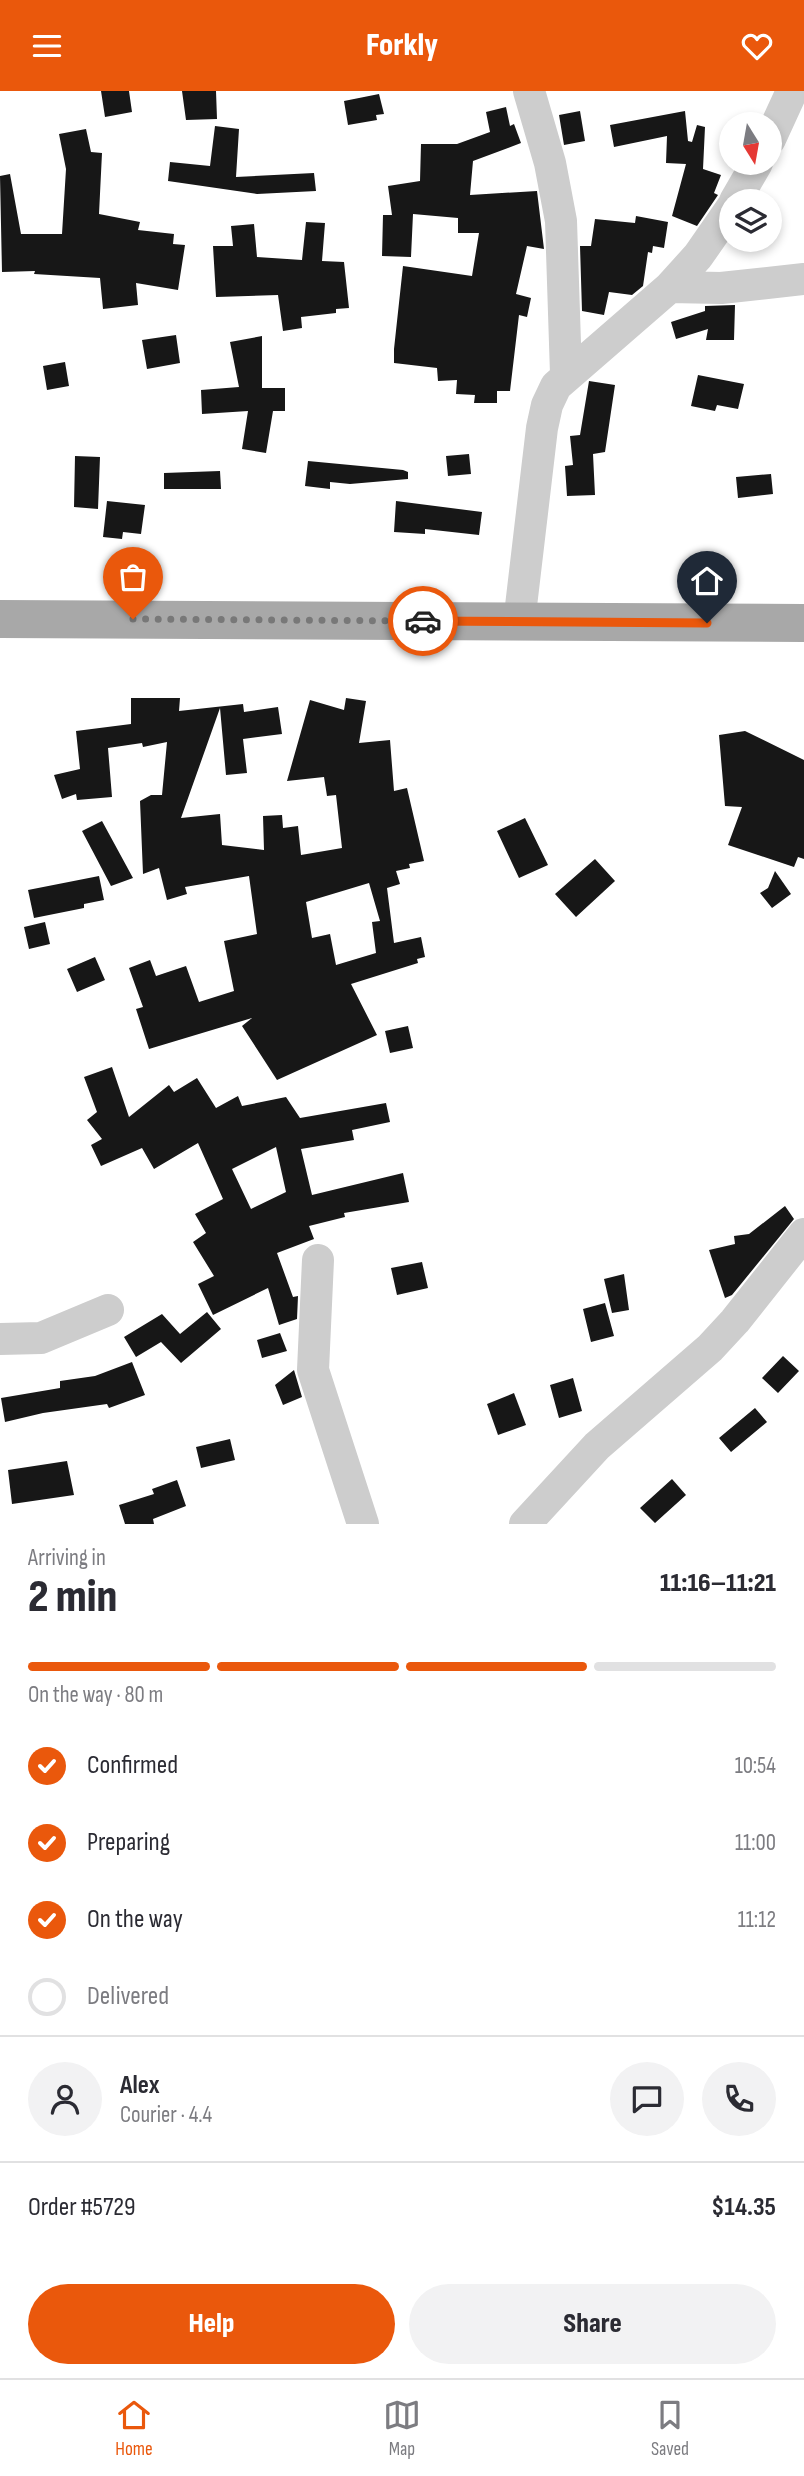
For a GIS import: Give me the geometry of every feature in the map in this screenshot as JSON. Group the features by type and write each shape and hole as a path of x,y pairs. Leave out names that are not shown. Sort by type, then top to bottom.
{"main road":[{"path":"0,619 804,623"}],"street":[{"path":"529,91 550,163 561,221 566,375"},
{"path":"782,113 792,91"},
{"path":"519,623 547,405 566,375 642,314 670,287 698,256 719,226"},
{"path":"670,287 720,288 804,279"},
{"path":"525,1524 597,1445 710,1348 735,1321 804,1234"},
{"path":"318,1260 313,1370 363,1524"},
{"path":"0,1339 41,1338 108,1310"}],"building":[{"path":"101,91 129,91 132,112 105,117"},
{"path":"182,91 216,91 217,119 186,120"},
{"path":"379,94 384,114 376,115 377,120 348,125 344,101"},
{"path":"506,107 510,126 514,124 521,143 473,161 470,195 537,191 544,249 527,246 516,294 531,298 527,317 519,315 510,391 497,391 497,403 474,403 475,395 456,394 457,380 438,381 437,368 394,363 394,349 403,266 472,276 479,233 458,233 458,218 413,214 411,257 382,256 383,215 392,215 388,186 420,181 421,144 457,144 490,132 486,112"},
{"path":"580,111 585,141 564,145 559,115"},
{"path":"685,111 688,141 692,142 697,125 705,127 703,169 721,175 714,193 718,195 697,226 672,216 686,164 666,163 667,136 614,147 610,125"},
{"path":"215,126 239,129 236,177 314,173 316,191 257,194 168,181 170,162 210,166"},
{"path":"86,129 91,152 102,153 99,214 140,222 138,230 174,234 173,244 185,245 178,290 136,283 138,305 103,309 100,278 34,274 35,271 2,272 0,176 10,174 21,234 62,234 66,169 59,134"},
{"path":"636,216 668,222 664,248 653,246 652,253 648,252 643,286 632,295 609,292 604,315 582,311 580,246 591,246 595,219 635,223"},
{"path":"306,222 325,223 322,261 344,262 349,308 336,309 336,313 301,317 302,328 283,331 278,295 216,297 213,246 233,246 231,226 254,224 257,257 302,260"},
{"path":"735,305 734,340 706,340 708,329 676,339 671,322 705,311 705,306"},
{"path":"176,335 180,363 147,369 142,340"},
{"path":"262,336 262,388 285,388 285,411 273,411 266,453 242,449 248,411 202,414 201,390 239,387 230,342"},
{"path":"65,362 69,386 47,390 43,366"},
{"path":"698,375 744,384 738,409 717,405 715,411 691,406"},
{"path":"589,381 615,385 605,452 593,454 595,495 567,496 565,466 573,465 570,436 580,435"},
{"path":"469,454 471,474 448,476 446,456"},
{"path":"75,456 100,457 98,509 74,507"},
{"path":"308,461 403,470 408,472 408,479 350,484 330,482 330,489 305,486"},
{"path":"220,471 221,489 164,489 164,473"},
{"path":"771,474 773,494 738,498 736,477"},
{"path":"107,501 145,505 141,534 123,532 122,539 103,537"},
{"path":"396,501 482,512 479,535 425,529 425,534 394,532"},
{"path":"131,698 180,698 179,711 243,704 244,712 278,707 282,734 243,739 247,773 226,775 220,708 181,818 220,814 222,845 264,850 263,816 282,815 283,828 298,826 301,855 342,848 336,795 327,796 324,777 287,781 310,700 344,710 346,698 366,701 359,743 390,740 394,791 407,788 424,861 409,864 410,868 396,871 400,884 387,888 394,943 421,937 425,957 417,959 418,963 351,984 377,1035 277,1080 242,1026 252,1018 149,1049 136,1009 143,1007 129,968 150,960 156,976 186,966 199,1002 234,991 224,941 257,934 249,876 185,887 187,894 167,900 159,868 143,874 140,801 151,795 162,795 167,742 143,747 142,743 108,748 112,797 77,800 76,794 62,799 54,775 80,769 76,731 131,724","holes":["369,883 380,921 372,922 376,953 336,965 330,934 312,938 306,902"]},
{"path":"745,731 804,760 804,859 798,857 794,867 728,845 742,807 725,806 719,735"},
{"path":"525,818 548,865 519,878 497,831"},
{"path":"102,821 133,878 111,886 82,831"},
{"path":"595,859 615,881 576,917 555,894"},
{"path":"775,871 791,894 772,908 760,893 768,888"},
{"path":"99,876 104,900 84,904 84,908 34,918 28,890"},
{"path":"45,922 50,944 29,949 24,927"},
{"path":"95,957 105,980 77,992 67,969"},
{"path":"408,1026 413,1048 390,1053 385,1031"},
{"path":"112,1067 129,1117 169,1085 174,1092 197,1078 216,1108 238,1096 242,1106 286,1097 300,1118 386,1103 390,1122 352,1130 354,1140 301,1149 312,1195 403,1173 409,1202 344,1213 345,1217 309,1226 314,1239 277,1253 293,1297 298,1296 297,1319 279,1325 268,1288 213,1315 198,1284 214,1276 193,1242 206,1233 195,1214 223,1199 198,1143 154,1169 142,1148 101,1166 91,1145 102,1139 87,1120 97,1112 84,1077","holes":["276,1147 286,1192 251,1209 232,1169"]},
{"path":"785,1206 794,1219 732,1295 725,1298 709,1250 735,1244 734,1236 749,1234"},
{"path":"422,1262 428,1288 397,1295 391,1268"},
{"path":"624,1274 629,1310 612,1313 604,1279"},
{"path":"605,1303 614,1336 591,1342 583,1309"},
{"path":"207,1312 221,1329 181,1363 161,1342 136,1357 124,1337 162,1314 180,1334"},
{"path":"280,1333 287,1351 262,1358 257,1340"},
{"path":"783,1356 799,1371 778,1393 762,1378"},
{"path":"132,1362 145,1395 109,1408 107,1404 43,1413 5,1422 1,1398 60,1388 60,1381 95,1376"},
{"path":"294,1370 302,1397 283,1405 275,1385"},
{"path":"573,1378 582,1411 559,1418 550,1385"},
{"path":"514,1393 526,1425 498,1435 487,1404"},
{"path":"755,1408 767,1422 731,1452 719,1438"},
{"path":"230,1439 235,1460 201,1468 196,1447"},
{"path":"67,1461 74,1495 12,1504 8,1470"},
{"path":"672,1479 686,1495 655,1523 640,1508"},
{"path":"177,1480 186,1506 153,1519 154,1524 125,1524 119,1505 154,1494 152,1489"}],"way so far":[{"path":"133,619 423,621"}],"route":[{"path":"423,621 707,623"}]}
